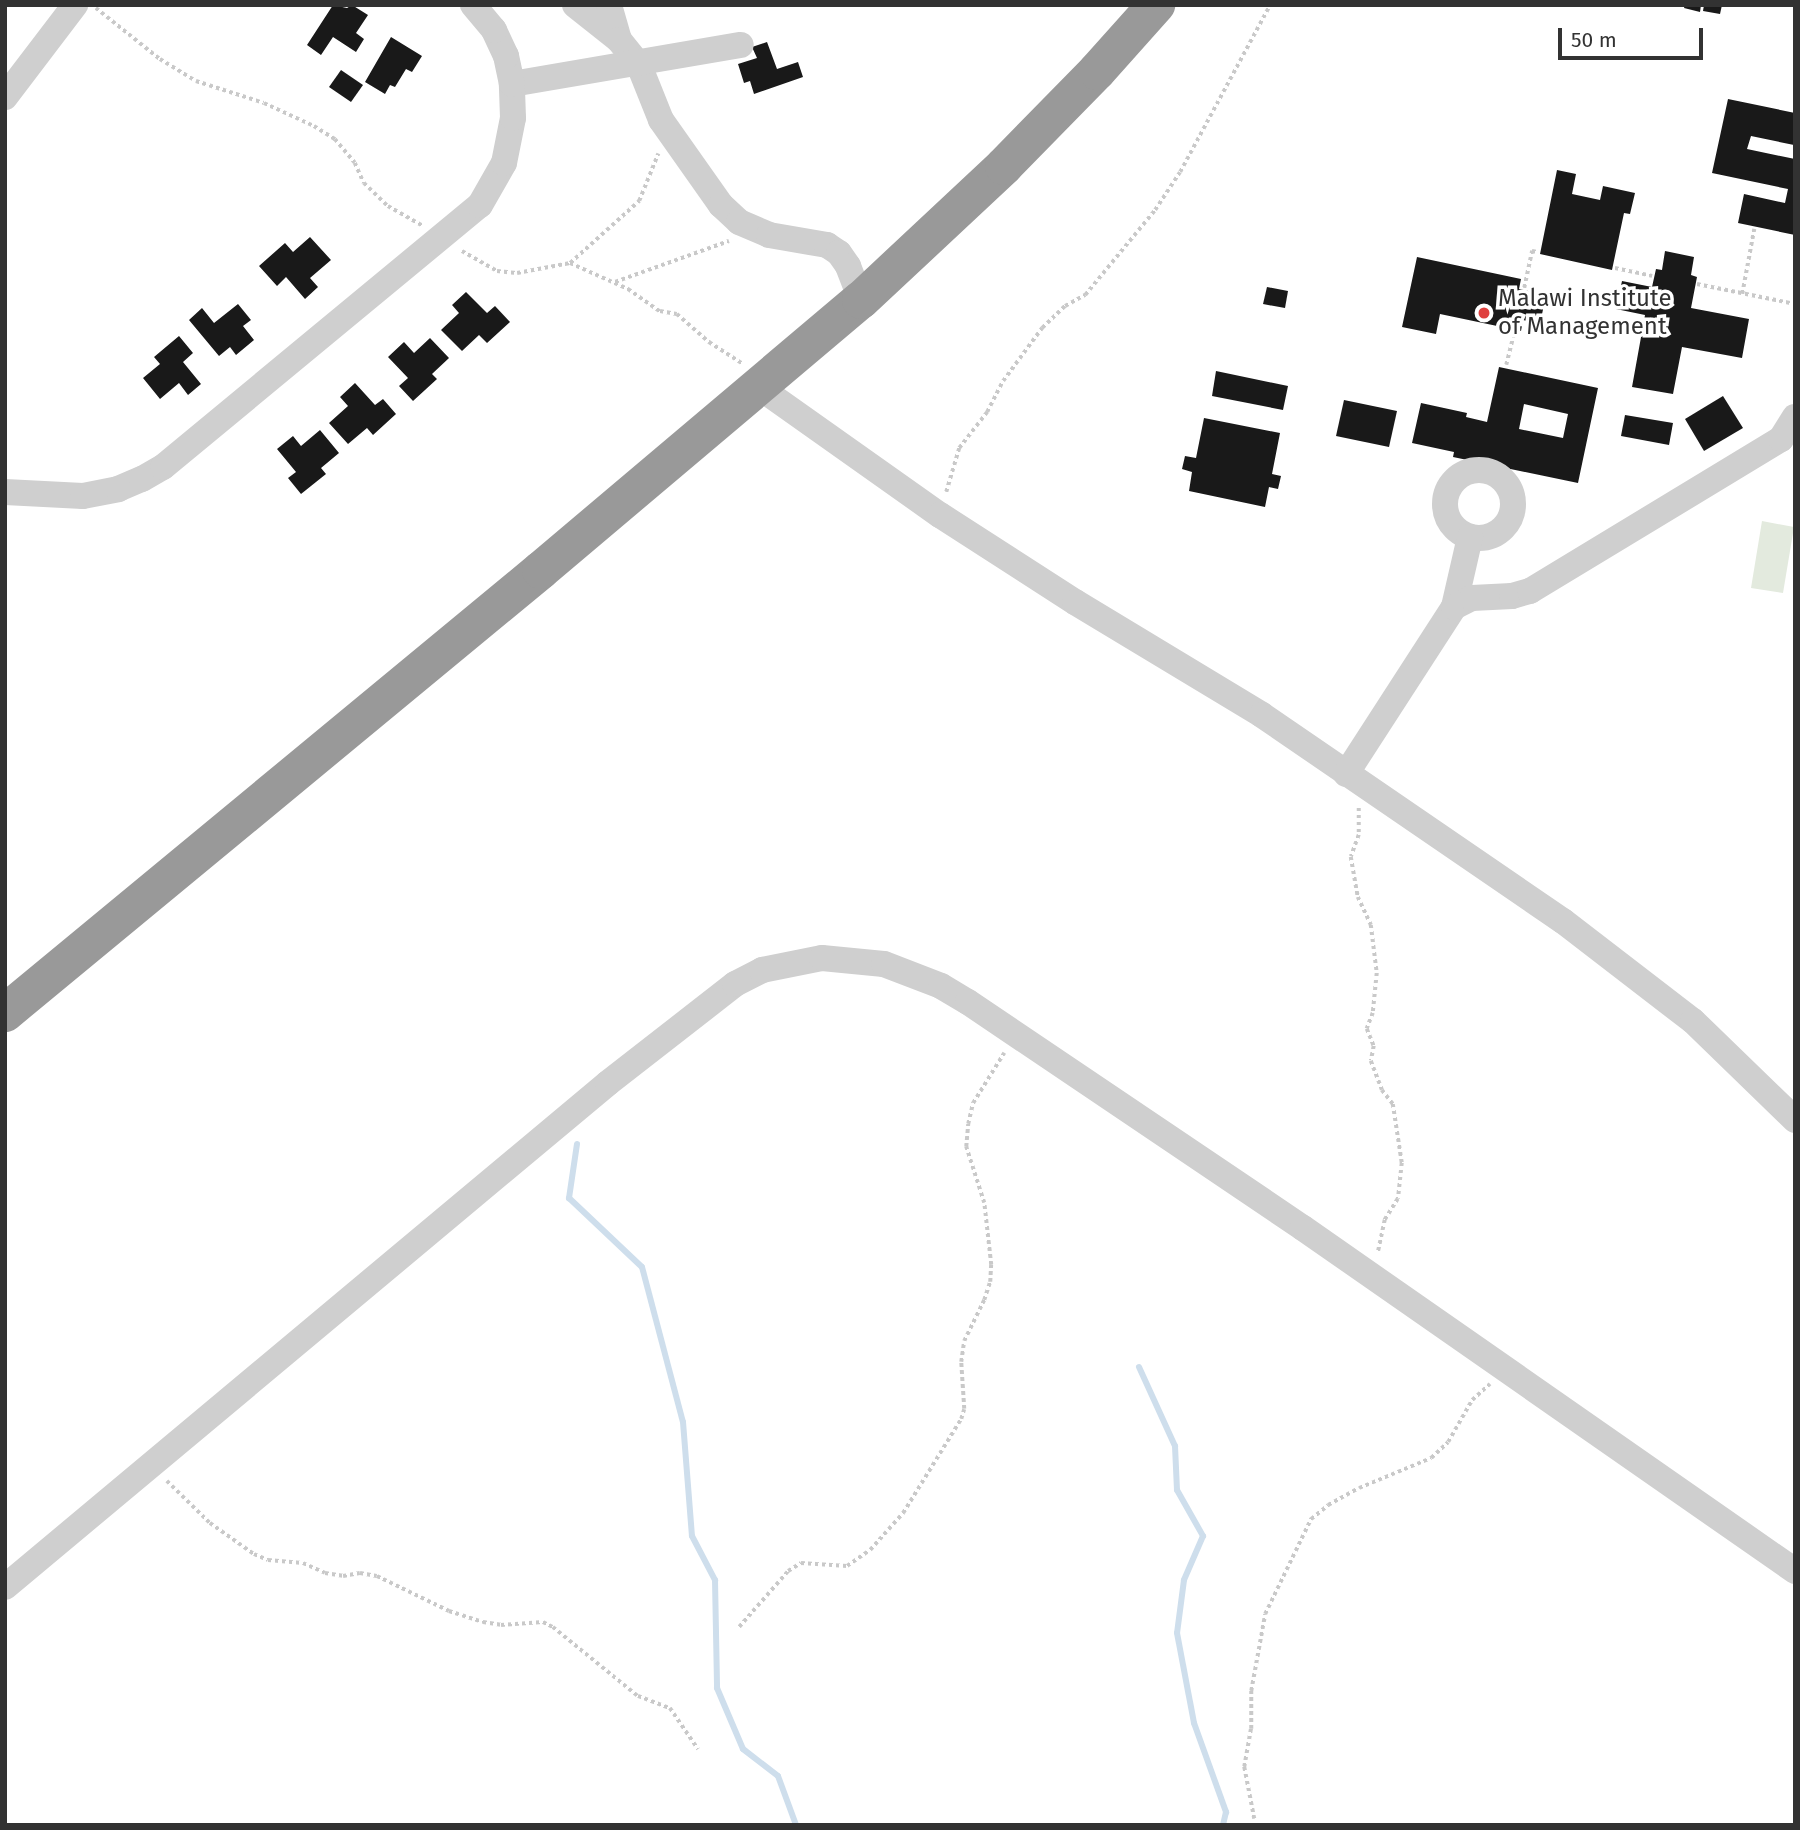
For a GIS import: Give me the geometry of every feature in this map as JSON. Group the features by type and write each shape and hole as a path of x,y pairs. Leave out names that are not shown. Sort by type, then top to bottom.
{"highway":[{"path":"5,1013 764,383 860,300 1004,166 1097,72 1156,5"}],"street":[{"path":"5,97 75,5"},
{"path":"5,492 83,496 118,489 163,467 480,205 504,163 513,117 512,84 502,47 494,30 473,5"},
{"path":"575,5 620,40 639,65 661,120 721,205 740,222 769,235 813,241 839,253 848,266 860,300"},
{"path":"609,5 620,40"},
{"path":"512,84 639,65 741,45"},
{"path":"764,383 940,514 1075,602 1240,701 1563,921 1693,1021 1795,1120"},
{"path":"1454,607 1472,598 1512,596 1530,591 1781,439 1795,417"},
{"path":"1356,780 1454,607 1470,537"},
{"path":"5,1587 608,1083 735,984 792,962 822,958 884,964 941,986 1303,1228 1795,1571"}],"path":[{"path":"93,5 160,59 196,81 264,103 335,139 355,163 364,183 388,206 497,271 517,273 570,263 639,201 659,150 661,120"},
{"path":"940,514 960,448 969,432 987,412 1003,381 1042,328 1065,306 1085,295 1155,210 1180,172 1270,5"},
{"path":"1742,294 1754,229"},
{"path":"613,282 715,245 769,235"},
{"path":"1524,288 1532,251 1538,253"},
{"path":"570,263 613,282 660,310 677,314 764,383"},
{"path":"1615,268 1652,276"},
{"path":"1697,284 1795,304"},
{"path":"1506,365 1514,332"},
{"path":"1356,780 1359,835 1351,857 1359,897 1371,925 1376,949 1373,1013 1367,1029 1374,1046 1371,1061 1382,1090 1393,1104 1402,1163 1398,1199 1385,1220 1373,1279"},
{"path":"739,1627 788,1571 801,1563 847,1566 870,1550 903,1513 961,1419 964,1409 961,1362 964,1341 984,1300 990,1282 991,1265 984,1203 966,1147 968,1124 973,1104 1016,1034"},
{"path":"1254,1819 1244,1767 1251,1729 1251,1691 1260,1640 1265,1614 1311,1519 1328,1505 1359,1488 1431,1458 1448,1442 1472,1400 1508,1370"},
{"path":"151,1465 210,1523 254,1554 268,1560 303,1563 325,1573 377,1576 449,1611 483,1622 501,1625 543,1622 553,1627 639,1696 670,1708 698,1749"}],"shaded area":[{"path":"1762,521 1794,527 1783,593 1751,588"}],"building":[{"path":"333,5 347,8 352,5 368,15 356,33 364,39 356,52 333,37 321,55 307,45"},
{"path":"1685,5 1701,5 1700,12 1684,8"},
{"path":"1704,5 1722,5 1720,14 1703,11"},
{"path":"391,37 422,56 412,72 406,69 395,87 390,85 385,94 365,82"},
{"path":"767,42 777,69 798,62 803,77 754,94 750,81 744,83 738,64 757,58 752,47"},
{"path":"341,70 363,85 351,102 329,87"},
{"path":"1728,99 1795,113 1794,145 1751,136 1747,149 1795,159 1795,235 1738,223 1744,194 1785,203 1788,189 1712,173"},
{"path":"1557,170 1576,174 1572,194 1600,200 1603,186 1635,193 1630,214 1624,213 1612,270 1540,254"},
{"path":"310,237 331,260 310,278 318,287 305,299 286,277 277,286 259,266 285,243 293,252"},
{"path":"1665,251 1694,257 1691,275 1697,277 1691,308 1749,319 1742,358 1682,347 1673,394 1632,387 1645,315 1616,309 1622,281 1652,287 1656,269 1662,270"},
{"path":"1417,257 1521,279 1519,289 1546,295 1540,324 1523,320 1521,331 1440,314 1436,334 1402,327"},
{"path":"1267,287 1288,291 1285,308 1263,304"},
{"path":"466,292 487,313 495,306 510,322 487,343 479,335 462,351 441,330 459,313 452,305"},
{"path":"238,304 251,320 243,326 254,340 236,355 230,347 219,356 189,320 202,308 214,323"},
{"path":"179,336 193,353 183,362 201,384 188,395 179,383 160,399 143,378 160,364 154,357"},
{"path":"430,338 449,358 432,374 437,379 413,401 399,386 408,378 388,357 404,342 414,353"},
{"path":"1499,367 1598,388 1578,483 1453,457 1454,452 1412,443 1421,403 1467,413 1466,417 1487,422","holes":["1524,404 1568,414 1563,438 1519,429"]},
{"path":"1216,371 1288,386 1283,410 1212,396"},
{"path":"355,383 375,405 383,399 396,414 373,435 367,428 348,444 329,423 348,406 340,397"},
{"path":"1723,396 1743,428 1704,451 1685,419"},
{"path":"1344,400 1397,411 1389,447 1336,436"},
{"path":"1625,415 1673,423 1669,445 1621,436"},
{"path":"1204,418 1280,433 1272,474 1281,476 1278,489 1269,487 1265,507 1189,491 1192,472 1182,469 1185,456 1196,458"},
{"path":"320,430 339,453 321,468 326,474 301,494 288,478 296,472 277,449 293,436 301,446"}],"waterway":[{"path":"577,1144 569,1198 642,1267 683,1422 692,1536 715,1580 717,1688 743,1749 778,1776 796,1825"},
{"path":"1139,1367 1175,1446 1177,1490 1203,1536 1184,1580 1177,1633 1194,1723 1226,1812 1223,1825"}],"place":[{"name":"Malawi Institute of Management","path":"1484,313"}]}
